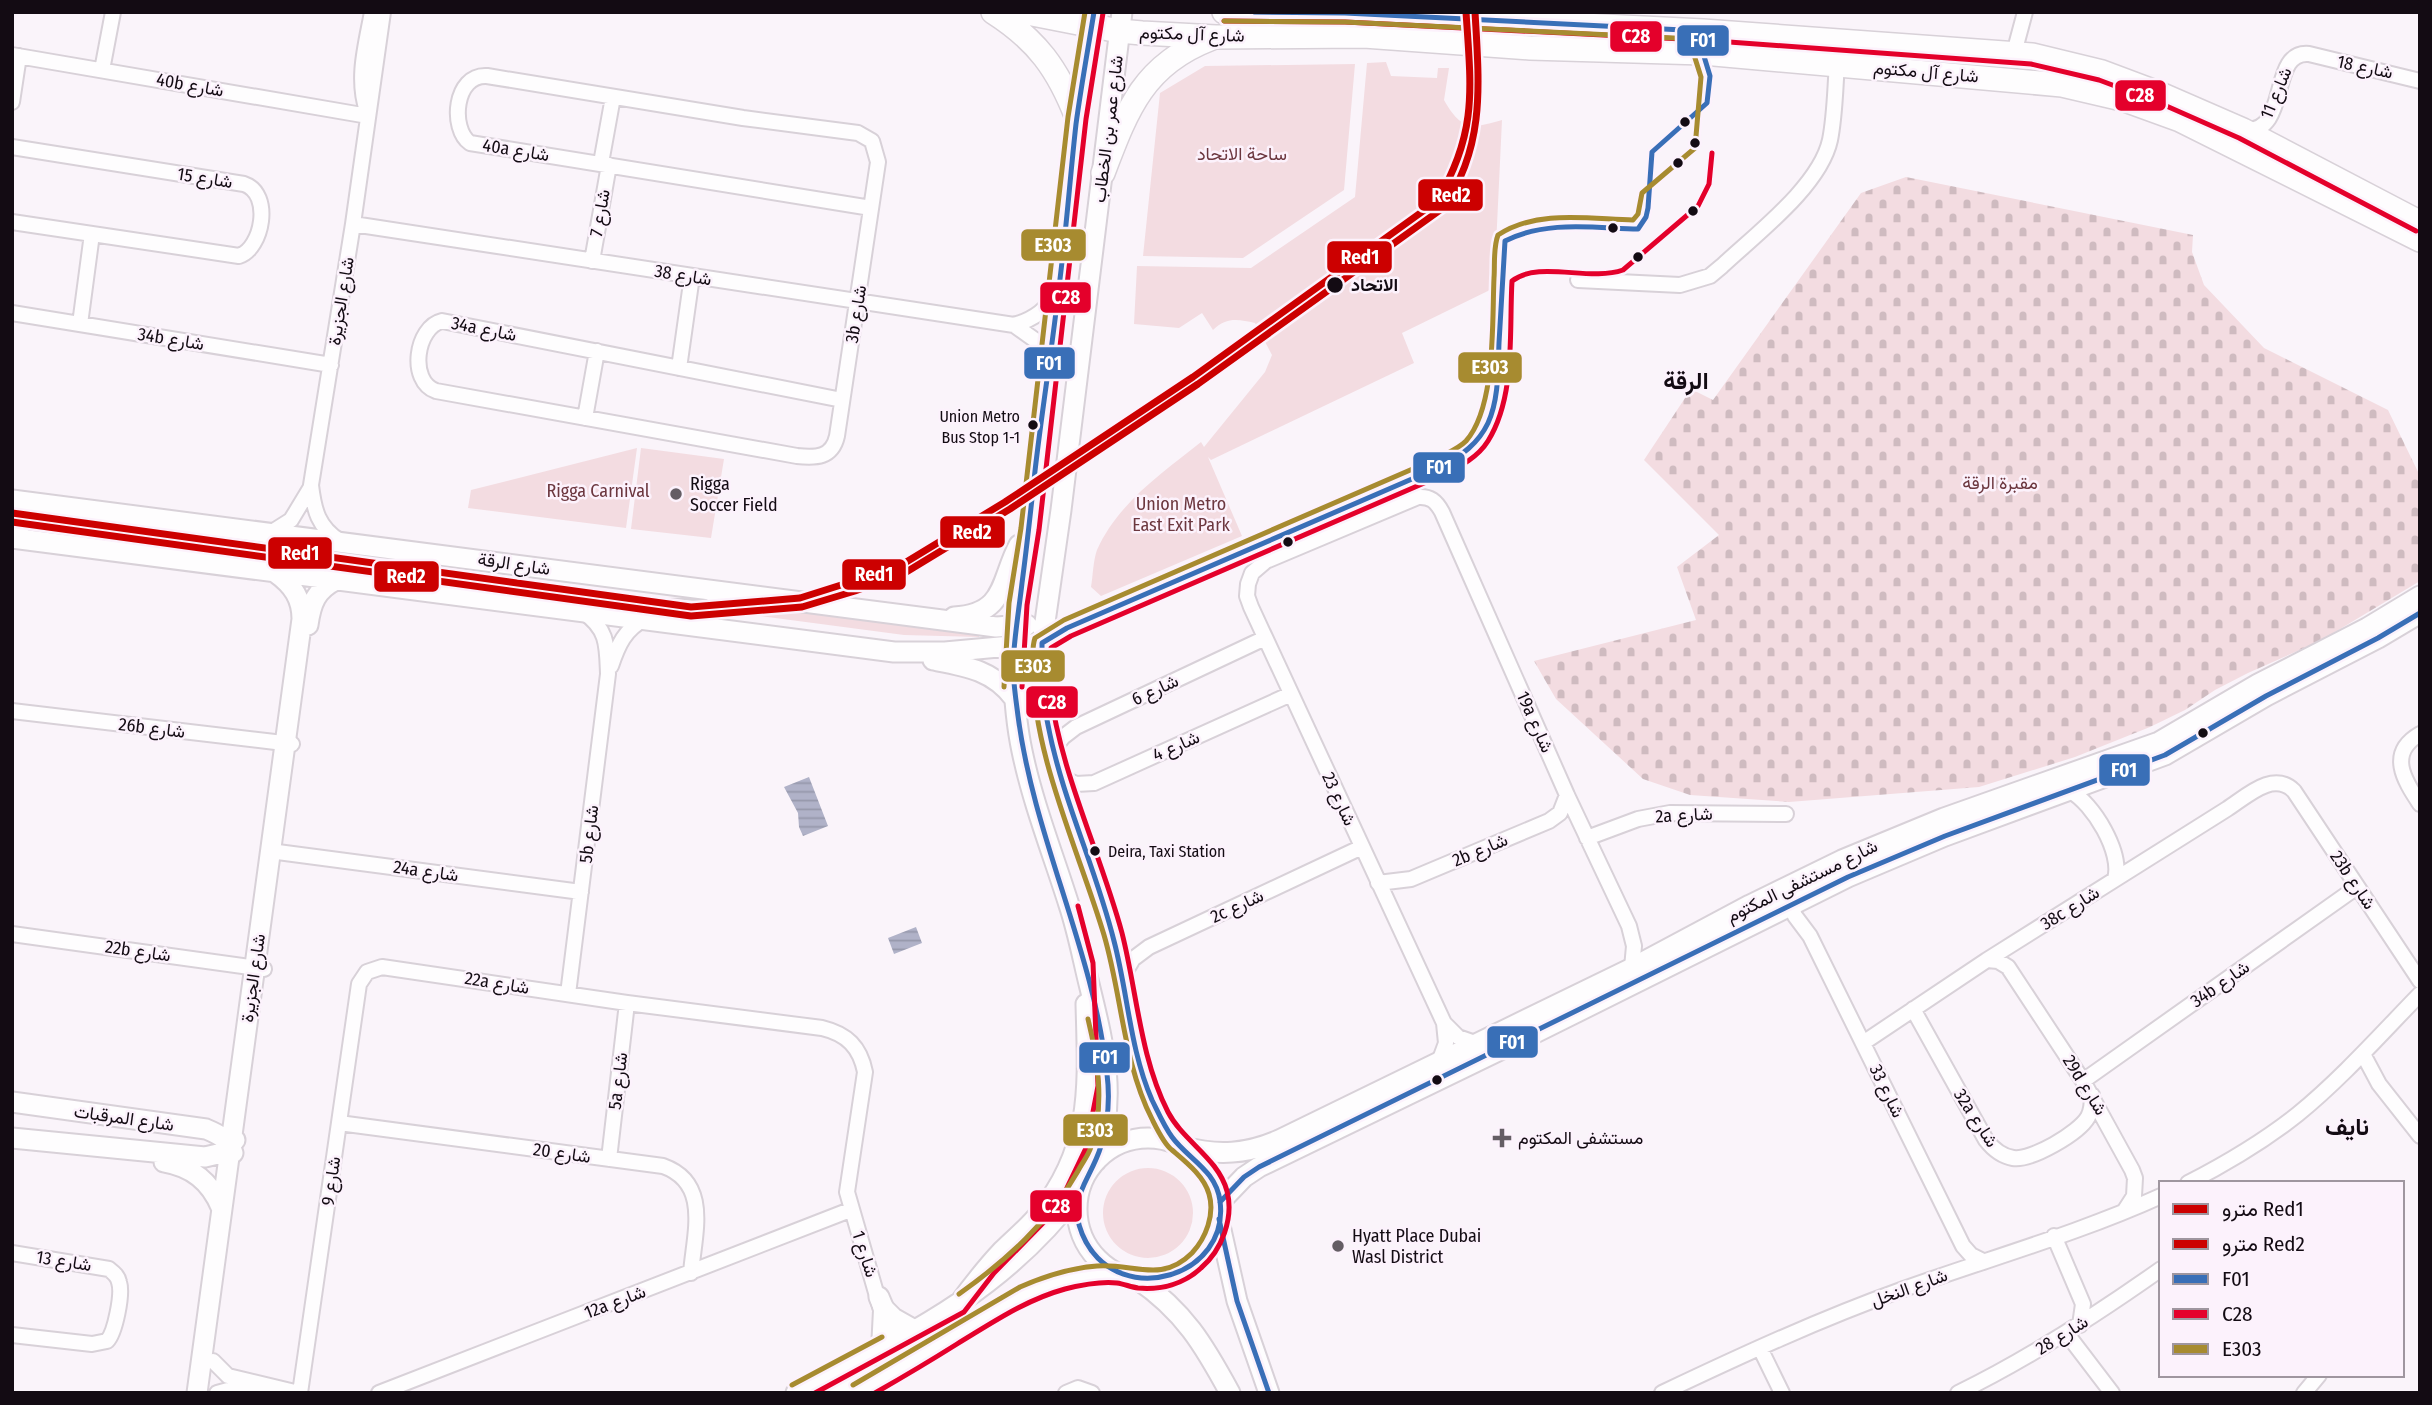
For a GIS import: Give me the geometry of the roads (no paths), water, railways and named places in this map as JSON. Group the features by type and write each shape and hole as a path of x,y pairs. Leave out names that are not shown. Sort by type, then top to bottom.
{"main road":[{"path":"993,12 1023,33 1049,60 1065,88 1077,118"},
{"name":"شارع آل مكتوم","path":"1023,12 1120,22 1216,37 1364,36 1530,48 1703,42 2014,52 2073,63 2111,75 2242,130 2420,223"},
{"name":"شارع آل مكتوم","path":"1224,12 1629,20 1703,42 1837,64 2062,85 2122,99 2180,120 2420,240"},
{"name":"شارع عمر بن الخطاب","path":"1093,19 1077,118 1013,666 1014,698 1022,752 1069,905 1101,1031 1108,1076 1106,1122 1096,1161"},
{"name":"شارع عمر بن الخطاب","path":"1120,22 1042,643 1041,689 1060,777 1103,904 1123,976 1142,1072 1160,1116 1180,1145"},
{"path":"1103,173 1122,123 1142,88 1155,72 1173,57 1216,37"},
{"path":"1837,64 1881,59 1985,66 2001,63 2014,52"},
{"name":"شارع الرقة","path":"12,500 714,592 935,618 981,625 1016,635"},
{"path":"120,515 96,519 24,512 15,522 15,529 18,539 894,652 975,668 996,679 1014,698"},
{"path":"935,618 972,614 994,601 1004,586 1016,550 1030,530"},
{"name":"شارع الجزيرة","path":"197,1393 221,1207 237,1138 288,744 302,613 294,590 276,573"},
{"name":"شارع الجزيرة","path":"288,744 311,604 325,586 336,580"},
{"path":"645,619 667,609 712,612 720,602 714,592"},
{"name":"شارع مستشفى المكتوم","path":"1220,1211 1244,1177 1259,1167 1535,1033 1793,897 1854,854 1944,818 2159,742 2258,684 2367,628 2420,596"},
{"name":"شارع مستشفى المكتوم","path":"1180,1145 1222,1153 1261,1148 1632,968 1793,897 1933,841 2151,761 2266,696 2410,626 2420,613"},
{"path":"894,652 946,652 1016,635 1045,622"},
{"path":"1016,635 1042,643"},
{"path":"958,1305 987,1266 1040,1213 1068,1169 1077,1145 1084,1120 1088,1086 1084,964"},
{"name":"شارع الجزيرة","path":"237,1138 237,1090 259,968"},
{"path":"134,1119 149,1116 205,1120 226,1110 237,1090"},
{"name":"شارع المرقبات","path":"12,1102 206,1129 221,1136 237,1138"},
{"path":"12,1136 43,1135 157,1149 166,1145 169,1140 165,1130 107,1116"},
{"name":"شارع المرقبات","path":"12,1136 205,1157 217,1155 237,1138"},
{"path":"208,1393 226,1258 224,1236 237,1138"},
{"path":"796,1393 958,1305 1030,1248 1080,1189 1096,1161 1117,1146 1142,1138 1160,1138 1180,1145 1211,1175 1237,1301 1269,1393"},
{"path":"120,1149 132,1156 187,1168 208,1184 221,1207"},
{"path":"1080,1189 1078,1222 1083,1237 1097,1258 1118,1273 1137,1279 1157,1293 1189,1324 1230,1393"},
{"path":"1137,1279 1160,1279 1181,1272 1199,1259 1212,1241 1220,1211"},
{"path":"857,1393 1032,1291 1078,1278 1118,1273"},
{"path":"832,1393 889,1360 894,1353 897,1340 879,1297"}],"street":[{"path":"102,70 113,12"},
{"name":"شارع الجزيرة","path":"368,116 361,90 361,77 372,12"},
{"name":"شارع الجزيرة","path":"272,532 291,520 299,511 311,485 353,225 383,12"},
{"path":"2014,52 2025,12"},
{"name":"شارع 11","path":"2242,130 2257,129 2266,123 2272,114 2289,63 2298,55 2309,54"},
{"name":"شارع 18","path":"2309,54 2420,81"},
{"path":"12,102 16,56"},
{"name":"40b شارع","path":"16,56 368,116"},
{"path":"1578,280 1680,285 1710,276 1722,266 1801,191 1824,159 1830,140 1837,64"},
{"name":"40a شارع","path":"871,208 470,143 460,134 458,127 461,93 467,81 480,76 743,118 858,133 873,141"},
{"name":"شارع 7","path":"592,261 613,97"},
{"name":"3b شارع","path":"797,456 819,457 831,450 835,443 878,162 873,141"},
{"name":"شارع 15","path":"12,147 244,184 256,190 262,202 255,243 252,249 239,256 12,222"},
{"name":"شارع 38","path":"353,225 1014,325"},
{"path":"80,324 92,234"},
{"path":"679,368 692,276"},
{"path":"1014,325 1041,313 1059,290"},
{"name":"34b شارع","path":"12,313 331,365"},
{"name":"34a شارع","path":"797,456 429,388 420,379 418,372 423,338 430,326 442,321 842,400"},
{"path":"1014,325 1035,340 1049,362"},
{"path":"585,418 597,351"},
{"name":"شارع الجزيرة","path":"311,485 316,514 321,525 340,541"},
{"name":"19a شارع","path":"1412,499 1430,498 1442,512 1567,795 1629,926 1634,946 1632,968"},
{"name":"شارع 23","path":"1412,499 1274,557 1252,573 1247,596 1444,1023"},
{"name":"5b شارع","path":"568,994 608,674 606,639 601,628 583,611"},
{"name":"5b شارع","path":"608,674 620,641 635,624 645,619"},
{"name":"شارع 6","path":"1053,750 1063,737 1076,727 1265,638"},
{"name":"شارع 4","path":"1060,777 1076,784 1094,783 1291,694"},
{"name":"26b شارع","path":"12,711 288,744"},
{"path":"2420,734 2405,746 2401,766 2403,776 2420,804"},
{"path":"2093,812 2091,796 2095,781"},
{"name":"38c شارع","path":"1863,1043 1987,960 2261,788 2282,782"},
{"name":"23b شارع","path":"2282,782 2294,791 2420,981"},
{"path":"2070,791 2083,800 2093,812 2115,855 2118,867 2115,879"},
{"name":"2b شارع","path":"1378,883 1410,879 1549,821 1560,813 1567,795"},
{"name":"2a شارع","path":"1587,838 1628,822 1659,814 1786,814"},
{"name":"2c شارع","path":"1123,976 1133,959 1149,947 1362,847"},
{"name":"24a شارع","path":"274,851 581,892"},
{"path":"2115,855 2126,863 2138,865"},
{"name":"34b شارع","path":"2083,1081 2357,887"},
{"name":"شارع 33","path":"1793,897 1808,921 1810,936 1963,1245 1971,1255 1983,1261"},
{"name":"22b شارع","path":"12,934 259,968"},
{"path":"1987,960 1998,961 2008,967 2011,945"},
{"name":"22a شارع","path":"367,972 389,967 627,1003"},
{"name":"29d شارع","path":"2008,967 2092,1095 2122,1148 2135,1178 2134,1196 2125,1210"},
{"name":"شارع 9","path":"300,1393 359,984 367,972"},
{"path":"2193,1181 2281,1127 2359,1058 2420,994"},
{"name":"5a شارع","path":"609,1159 627,1003"},
{"name":"شارع 1","path":"627,1003 821,1028 835,1031 856,1047 863,1059 865,1072 847,1192 850,1210 879,1297 882,1323 879,1349"},
{"name":"32a شارع","path":"1913,1009 1986,1140 2004,1156 2027,1158 2082,1125 2091,1111 2092,1095"},
{"path":"1444,1023 1458,1037 1478,1044"},
{"path":"1439,1062 1446,1043 1444,1023"},
{"path":"2359,1058 2420,1136"},
{"name":"شارع 20","path":"339,1123 663,1166 683,1176 690,1185 696,1206 691,1273"},
{"name":"شارع النخل","path":"1662,1393 1760,1348 1898,1291 2159,1197"},
{"name":"12a شارع","path":"379,1393 850,1210"},
{"path":"2054,1236 2080,1297 2084,1311 2080,1325"},
{"path":"1957,1270 1963,1259 1963,1245"},
{"name":"شارع 13","path":"12,1253 109,1269 115,1274 120,1289 114,1329 107,1341 92,1344 12,1335"},
{"name":"شارع 28","path":"1958,1393 2067,1334 2159,1270"},
{"name":"شارع 1","path":"879,1297 895,1316 918,1329"},
{"path":"2080,1297 2094,1304 2109,1306"},
{"path":"2067,1334 2112,1393"},
{"path":"1760,1348 1782,1393"},
{"path":"213,1361 228,1376 300,1393"},
{"path":"2304,1393 2317,1377"},
{"path":"1066,1393 1078,1388 1092,1393"},
{"path":"218,1393 235,1390 293,1393"}],"water":[{"path":"809,777 828,826 803,836 798,813 784,787"},
{"path":"916,927 922,943 894,954 888,938"}],"metro line":[{"name":"Red1","path":"12,513 691,607 800,598 898,567 1005,502 1193,377 1437,201 1460,153 1466,131 1470,87 1466,12"},
{"name":"Red2","path":"12,522 691,616 802,607 855,591 903,574 1010,509 1198,384 1443,208 1467,161 1477,113 1475,12"}],"place":[{"name":"الاتحاد","path":"1335,285"},
{"name":"Union Metro Bus Stop 1-1","path":"1033,425"},
{"name":"Rigga Soccer Field","path":"676,494"},
{"name":"Deira, Taxi Station","path":"1095,851"},
{"name":"مستشفى المكتوم","path":"1502,1138"},
{"name":"Hyatt Place Dubai Wasl District","path":"1338,1246"}],"district":[{"name":"الرقة","path":"1686,381"},
{"name":"نایف","path":"2347,1127"}],"park label":[{"name":"ساحة الاتحاد","path":"1242,154"},
{"name":"مقبرة الرقة","path":"2000,483"},
{"name":"Rigga Carnival","path":"598,491"},
{"name":"Union Metro East Exit Park","path":"1181,514"}]}
